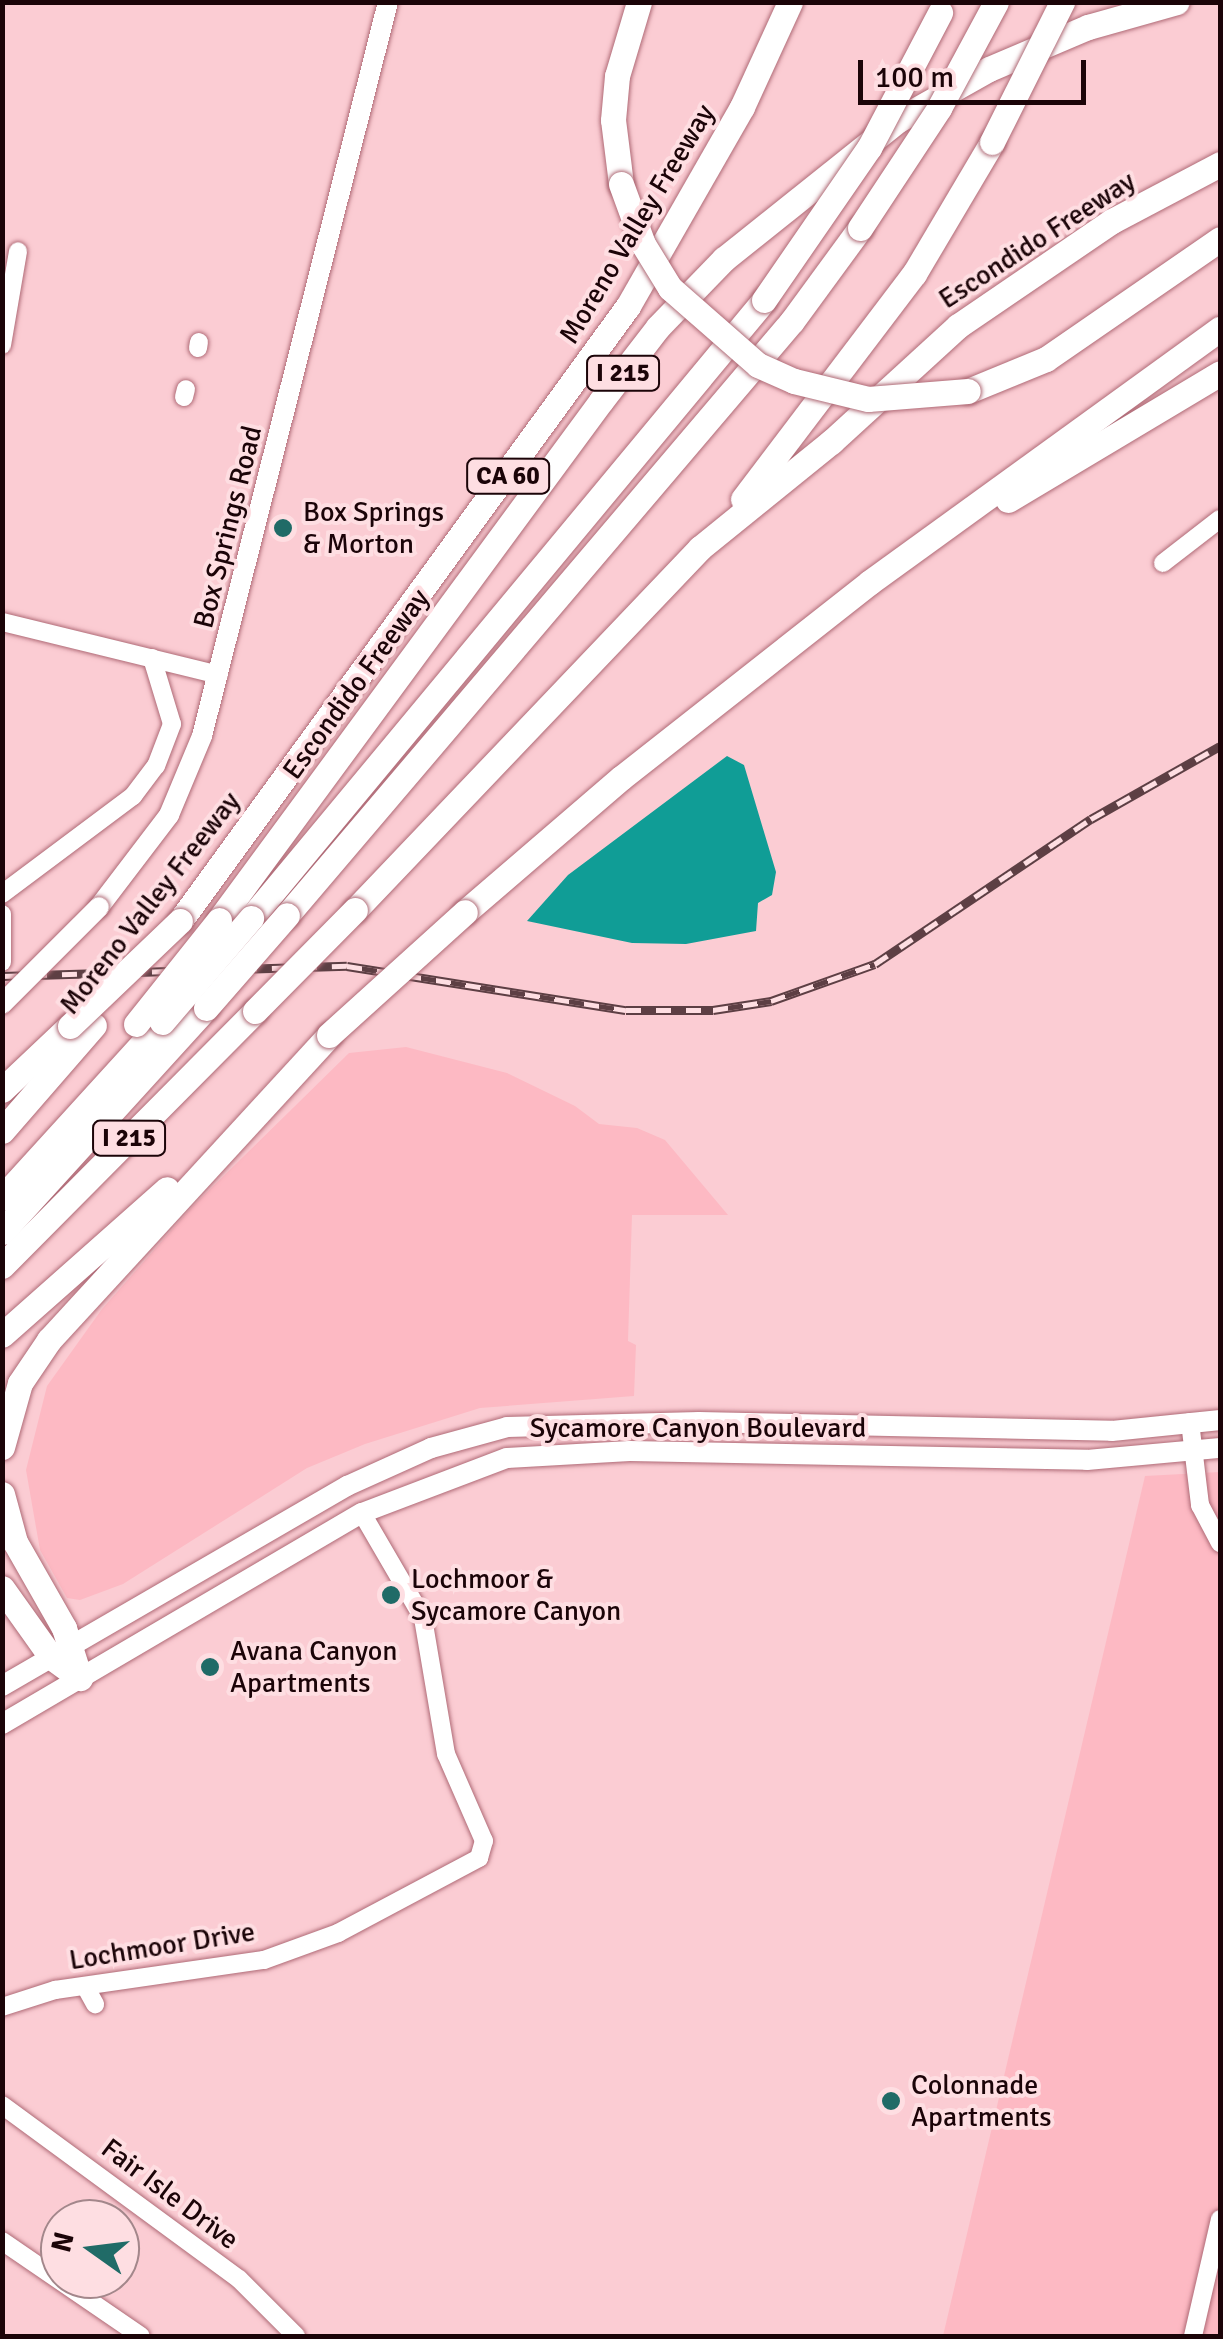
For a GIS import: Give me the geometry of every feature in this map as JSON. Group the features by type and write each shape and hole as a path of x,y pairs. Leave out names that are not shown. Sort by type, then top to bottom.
{"highway":[{"path":"639,2 617,76 613,120 621,184 643,244 670,288 758,364 794,381 868,399 968,391 1046,358 1220,239"},
{"name":"Moreno Valley Freeway","path":"2,1130 82,1025 180,921 628,306 742,108 790,2"},
{"path":"2,1232 287,916 780,336 860,228 939,108 996,2"},
{"path":"700,548 832,390 914,274 992,142 1062,2"},
{"name":"Escondido Freeway","path":"2,1176 136,1024 219,920 601,401 658,327 724,259 797,196 913,112 989,69 1088,26 1177,2"},
{"path":"2,1198 251,918 764,300 869,148 942,8"},
{"name":"Escondido Freeway","path":"2,1266 355,910 700,548 832,442 958,326 1112,221 1220,164"},
{"path":"2,1447 20,1383 42,1350 260,1106 329,1035 620,778 870,582 1220,329"},
{"path":"870,582 1220,373"},
{"path":"2,1090 82,1025"},
{"path":"2,1335 260,1106"},
{"path":"2,1494 15,1542 60,1652"},
{"path":"2,1588 80,1678"}],"main road":[{"name":"Box Springs Road","path":"2,1004 98,907 175,804 219,674 388,2"},
{"name":"Sycamore Canyon Boulevard","path":"2,1686 346,1486 430,1448 507,1427 699,1422 1112,1431 1220,1420"},
{"name":"Sycamore Canyon Boulevard","path":"2,1724 362,1512 507,1458 578,1451 1087,1460 1220,1448"}],"street":[{"path":"2,346 18,251"},
{"path":"1163,563 1220,518"},
{"path":"2,622 219,674"},
{"path":"2,894 133,796 156,766 172,724 152,658"},
{"path":"2,914 2,962"},
{"path":"1190,1422 1204,1521 1220,1543"},
{"name":"Lochmoor Drive","path":"2,2008 86,1986 264,1960 338,1933 479,1858 484,1841 446,1754 423,1618 362,1512"},
{"path":"86,1986 94,2004"},
{"name":"Fair Isle Drive","path":"2,2104 239,2280 296,2336"},
{"path":"1193,2336 1220,2220"},
{"path":"2,2241 141,2336"}],"shaded area":[{"path":"406,1047 507,1073 575,1106 599,1124 637,1128 665,1140 728,1215 632,1215 628,1341 636,1345 634,1396 480,1408 365,1444 307,1468 123,1584 80,1600 67,1598 40,1550 26,1470 47,1386 102,1309 193,1206 349,1053"},
{"path":"1220,1472 1220,2336 943,2336 1145,1476"}],"water":[{"path":"727,756 744,765 776,872 772,895 758,903 756,931 686,944 632,943 527,921 568,875"}],"railway":[{"path":"2,976 347,966 626,1010 713,1010 771,1001 875,964 1091,819 1220,746"}],"place":[{"name":"Box Springs & Morton","path":"283,528"},
{"name":"Lochmoor & Sycamore Canyon","path":"391,1595"},
{"name":"Avana Canyon Apartments","path":"210,1667"},
{"name":"Colonnade Apartments","path":"891,2101"}]}
